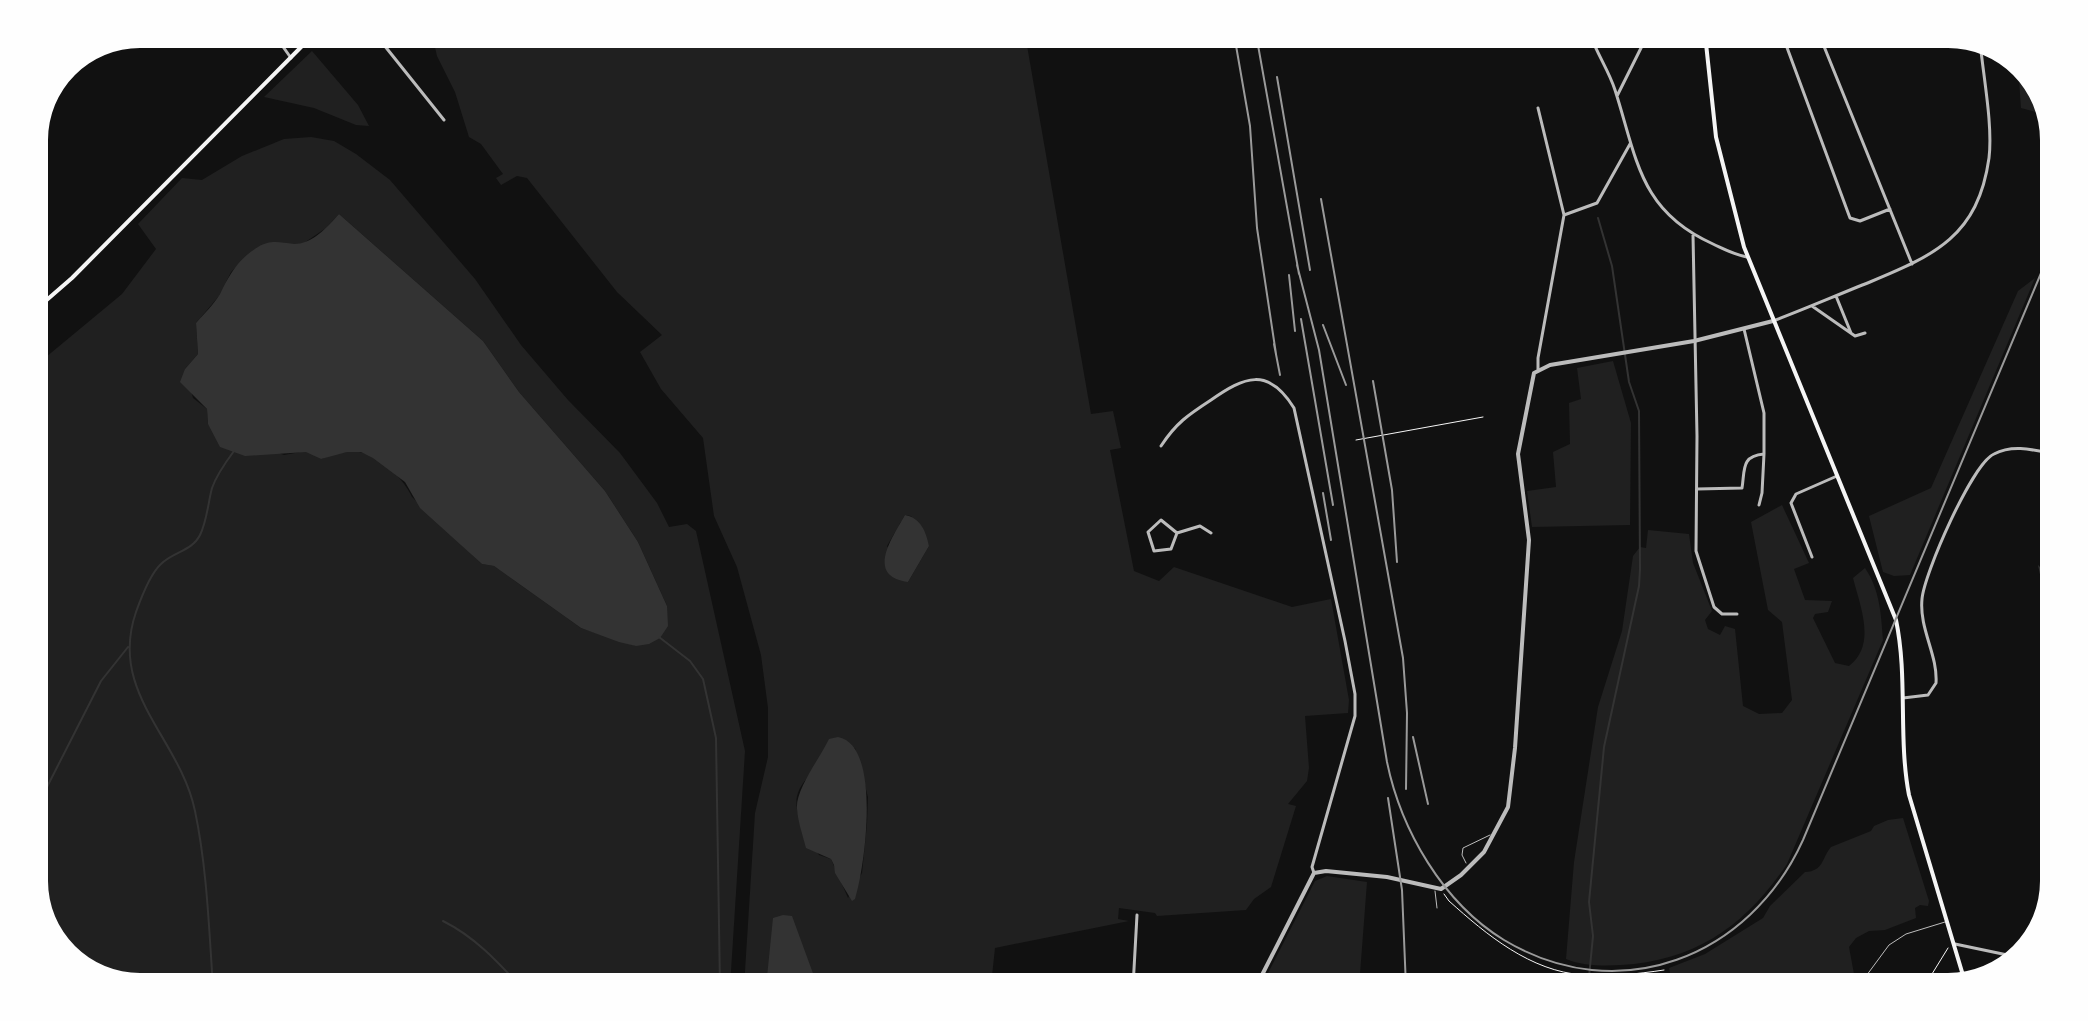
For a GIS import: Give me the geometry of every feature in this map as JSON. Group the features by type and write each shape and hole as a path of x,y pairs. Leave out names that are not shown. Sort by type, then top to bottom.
{"main road":[{"path":"48,299 301,48"},
{"path":"1706,48 1716,137 1747,257 1896,620 1904,764 1909,795 1962,972"}],"street":[{"path":"284,48 291,58"},
{"path":"386,48 444,120"},
{"path":"1596,48 1617,96 1644,180 1661,207 1693,235 1738,256 1747,257"},
{"path":"1617,96 1642,48"},
{"path":"1787,48 1847,213 1855,221 1860,221 1890,209"},
{"path":"1825,48 1912,264"},
{"path":"1538,369 1694,341 1773,321 1912,264 1943,246 1963,225 1981,195 1989,155 1981,55"},
{"path":"1314,873 1326,871 1387,877 1438,889 1454,881 1484,852 1508,807 1514,763 1529,540 1518,454 1531,381 1538,369 1564,215 1538,108"},
{"path":"1564,215 1595,205 1600,200 1630,144"},
{"path":"1693,235 1697,559 1714,607 1722,614 1737,614"},
{"path":"1836,296 1851,333"},
{"path":"1812,306 1855,336 1865,333"},
{"path":"1744,329 1764,413 1759,505"},
{"path":"1161,446 1174,426 1185,417 1242,380 1258,379 1269,383 1294,408 1338,604 1356,709 1312,867 1314,873 1263,973"},
{"path":"1902,699 1928,695 1936,683 1935,666 1924,627 1922,599 1930,569 1971,479 1986,459 2011,448 2040,452"},
{"path":"1697,489 1742,488 1746,461 1753,455 1764,454"},
{"path":"1812,557 1791,503 1796,494 1837,476"},
{"path":"1161,520 1177,533 1171,549 1154,551 1148,532 1161,520"},
{"path":"1177,533 1200,526 1211,533"},
{"path":"1134,973 1137,915"},
{"path":"1954,944 2003,954"}],"lane":[{"path":"1470,867 1462,855 1463,848 1496,833"},
{"path":"1437,908 1438,889"},
{"path":"1868,973 1889,945 1906,934 1946,922"}],"path":[{"path":"1356,440 1483,417"},
{"path":"1438,889 1499,943 1536,963 1572,973"},
{"path":"1933,973 1954,944"},
{"path":"1641,973 1664,970"}],"shaded area":[{"path":"435,48 1027,48 1091,414 1113,411 1121,448 1110,450 1134,571 1159,581 1174,567 1292,607 1331,599 1349,700 1348,713 1305,716 1307,781 1288,804 1296,806 1271,887 1254,899 1246,910 1157,916 1155,913 1119,908 1118,919 1129,921 995,948 992,973 745,973 755,813 768,757 768,708 761,655 737,567 714,516 703,438 661,389 640,352 662,335 617,292 527,178 517,176 501,185 496,178 503,174 481,144 469,137 455,92","holes":["905,515 911,516 929,546 908,582 887,546","855,748 868,797 862,873 848,898 831,859 819,855 803,827 798,815 797,797 800,787 816,771"]},
{"path":"312,51 358,105 369,126 356,125 314,108 264,97"},
{"path":"2019,83 2035,112 2021,108"},
{"path":"311,137 334,141 390,180 475,279 521,345 568,400 620,453 657,503 669,527 687,524 696,531 745,751 731,973 140,973 117,970 100,963 80,950 64,932 53,910 48,887 48,355 122,294 156,249 138,224 182,178 202,180 242,156 284,139","holes":["339,214 483,341 519,392 605,491 638,542 667,606 636,646 581,628 494,566 482,564 412,497 397,476 375,458 354,452 321,459 306,451 284,455 208,424 207,409 193,398 185,369 198,354 196,323 219,296 231,272 248,255 304,243 326,228"]},
{"path":"339,214 483,341 519,392 605,491 638,542 667,606 668,626 660,638 636,646 581,628 494,566 482,564 420,508 405,482 361,452 347,452 321,459 306,452 245,456 220,447 208,424 207,409 180,382 185,369 198,354 196,323 251,251 268,243 308,241 320,234"},
{"path":"2035,278 1910,575 1894,576 1883,572 1869,516 1931,488 2018,291"},
{"path":"1613,361 1631,423 1630,525 1532,527 1527,491 1556,487 1553,452 1570,444 1569,403 1581,399 1577,368"},
{"path":"1782,505 1809,563 1794,569 1805,600 1832,601 1828,612 1815,614 1813,618 1835,663 1849,666 1862,647 1864,625 1853,578 1865,568 1877,594 1883,640 1787,864 1771,886 1736,922 1696,947 1648,962 1621,965 1586,964 1566,959 1574,862 1598,707 1622,631 1633,556 1640,547 1646,548 1648,530 1689,534 1693,563 1712,611 1705,620 1708,629 1720,635 1725,626 1735,629 1743,706 1759,714 1782,713 1792,700 1782,622 1768,610 1751,522"},
{"path":"905,515 919,522 929,546 908,582 895,578 885,564 889,545"},
{"path":"838,737 852,745 861,761 865,783 866,836 859,883 852,901 835,873 831,859 806,848 797,809 797,801 809,774 829,739"},
{"path":"1903,818 1928,906 1915,908 1916,918 1885,930 1869,931 1856,938 1849,947 1854,973 1670,973 1669,968 1705,954 1763,918 1770,906 1805,872 1819,867 1831,847 1871,831 1874,826"},
{"path":"1327,876 1367,882 1360,973 1268,973 1315,881"},
{"path":"792,916 813,973 767,973 773,918"}],"waterway":[{"path":"1589,973 1593,936 1589,902 1604,747 1640,569 1639,411 1629,382 1612,266 1598,218"},
{"path":"212,973 205,876 195,811 176,760 138,691 131,667 130,641 136,612 150,580 161,564 197,540 214,483 234,451"},
{"path":"659,637 690,661 703,679 716,738 720,973"},
{"path":"48,785 101,681 128,647"},
{"path":"443,921 475,942 508,973"}],"railway":[{"path":"1236,48 1250,126 1257,228 1276,354"},
{"path":"1259,48 1299,274"},
{"path":"1277,77 1310,270"},
{"path":"1321,199 1403,658 1407,713 1406,789"},
{"path":"1297,265 1319,350 1387,762 1403,813 1428,863 1462,906 1482,925 1504,940 1548,960 1592,970 1635,970 1677,960 1715,941 1750,915 1780,881 1803,840 2040,276"},
{"path":"1289,275 1295,331"},
{"path":"1301,319 1333,505"},
{"path":"1323,325 1346,385"},
{"path":"1274,344 1280,375"},
{"path":"1373,381 1392,490 1397,562"},
{"path":"1323,493 1331,540"},
{"path":"1413,737 1428,804"},
{"path":"1388,798 1402,890 1405,973"}]}
